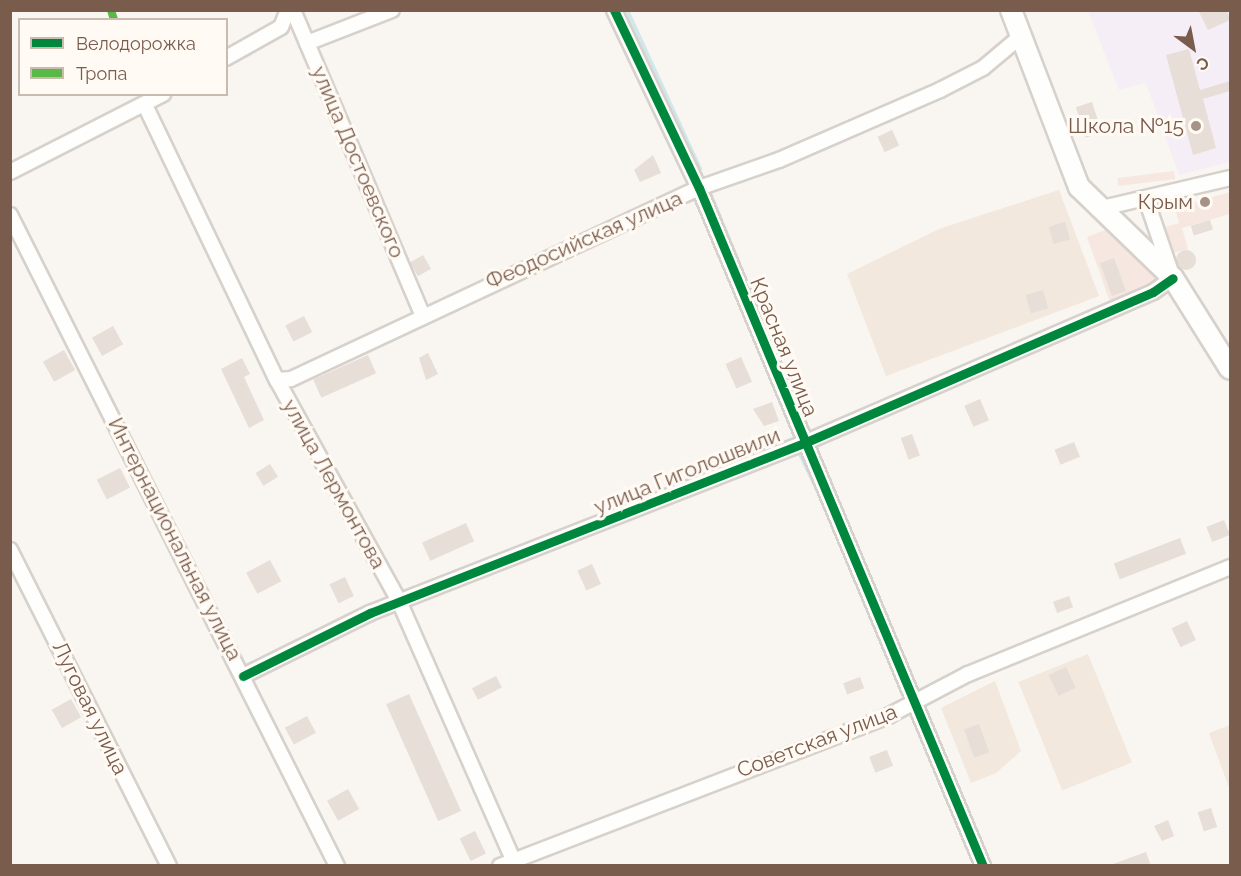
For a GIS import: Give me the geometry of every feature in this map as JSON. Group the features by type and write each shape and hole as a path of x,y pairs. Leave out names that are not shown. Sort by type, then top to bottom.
{"street":[{"path":"228,57 281,27 288,10"},
{"name":"улица Достоевского","path":"293,10 422,314"},
{"path":"307,43 392,10"},
{"name":"Красная улица","path":"614,10 699,188 804,443 916,701 983,866"},
{"path":"1011,10 1066,164 1098,209 1173,278"},
{"name":"Феодосийская улица","path":"277,380 291,379 422,314 699,188 779,160 940,90 983,68 1020,37"},
{"path":"10,172 160,96"},
{"name":"улица Лермонтова","path":"145,105 277,380 399,601 515,862"},
{"path":"1098,209 1146,202 1230,178"},
{"path":"1146,202 1173,278 1230,369"},
{"name":"Интернациональная улица","path":"10,214 337,866"},
{"name":"улица Гиголошвили","path":"243,676 399,601 804,443 1153,292 1173,278"},
{"name":"Луговая улица","path":"10,550 169,866"},
{"name":"Советская улица","path":"500,866 515,862 916,701 1126,606 1230,567"}],"shaded area":[{"name":"Школа №15","path":"1088,11 1230,11 1230,162 1179,175 1146,83 1119,90"},
{"path":"1174,171 1175,179 1118,186 1117,178"},
{"path":"1059,190 1099,296 886,376 847,274 939,229"},
{"path":"1230,192 1230,214 1182,228 1188,249 1173,253 1165,227 1179,223 1175,208"},
{"path":"1105,230 1158,274 1155,284 1111,305 1087,237"},
{"path":"1088,654 1132,762 1062,791 1018,682"},
{"path":"995,681 1021,751 996,773 971,783 941,708"},
{"path":"1230,725 1230,790 1209,733"}],"building":[{"path":"1198,10 1227,10 1230,20 1208,30"},
{"path":"1189,49 1200,90 1230,81 1230,91 1203,99 1216,148 1193,155 1166,55"},
{"path":"1092,102 1102,132 1086,138 1076,107"},
{"path":"892,130 899,145 885,152 877,137"},
{"path":"653,155 661,173 640,182 634,170"},
{"path":"1210,220 1213,230 1194,235 1191,226"},
{"path":"1065,222 1070,239 1054,244 1049,227"},
{"path":"1186,250 1193,253 1196,260 1193,267 1186,270 1179,267 1176,260 1179,253"},
{"path":"423,255 431,269 418,276 410,262"},
{"path":"1114,258 1126,291 1112,296 1100,263"},
{"path":"1043,290 1048,308 1031,313 1026,295"},
{"path":"304,316 312,332 293,342 285,326"},
{"path":"113,326 123,344 102,356 92,338"},
{"path":"64,350 75,370 54,382 43,362"},
{"path":"428,353 438,374 426,380 419,358"},
{"path":"368,355 376,373 321,398 313,379"},
{"path":"741,357 752,382 736,389 725,364"},
{"path":"242,358 250,374 244,377 264,420 249,428 221,369"},
{"path":"980,399 989,420 973,427 964,406"},
{"path":"772,402 779,421 764,426 753,409"},
{"path":"912,434 920,456 909,460 901,438"},
{"path":"1074,442 1080,457 1061,465 1055,450"},
{"path":"270,464 278,477 264,486 256,473"},
{"path":"120,468 130,488 107,499 97,480"},
{"path":"1224,520 1230,535 1212,542 1206,527"},
{"path":"466,523 474,541 430,561 422,543"},
{"path":"1180,538 1186,554 1120,579 1114,563"},
{"path":"270,560 281,581 257,594 246,573"},
{"path":"592,564 601,584 586,591 577,571"},
{"path":"345,577 354,596 338,603 330,584"},
{"path":"1069,596 1073,607 1057,613 1053,602"},
{"path":"1187,621 1196,640 1180,647 1172,628"},
{"path":"1066,667 1076,688 1059,696 1049,675"},
{"path":"496,676 502,688 478,700 472,688"},
{"path":"860,677 864,688 847,694 843,683"},
{"path":"409,694 461,811 438,821 386,704"},
{"path":"71,699 81,717 62,728 52,710"},
{"path":"307,716 316,733 294,745 285,728"},
{"path":"979,724 989,752 974,758 964,729"},
{"path":"887,750 893,766 875,773 869,757"},
{"path":"348,789 359,809 338,821 327,801"},
{"path":"1211,808 1217,827 1204,831 1198,812"},
{"path":"1168,820 1174,836 1162,841 1154,826"},
{"path":"475,831 486,853 471,861 460,838"},
{"path":"1146,852 1151,866 1113,866 1113,864"}],"waterway":[{"path":"627,10 700,169"},
{"path":"710,193 779,361"},
{"path":"799,452 826,508"},
{"path":"874,623 903,690"}],"marked path":[{"path":"111,10 113,18"}],"cycle path":[{"path":"614,10 699,188 983,866"},
{"path":"243,676 370,613 804,443 1153,292 1173,278"}],"place":[{"name":"Школа №15","path":"1196,126"},
{"name":"Крым","path":"1205,202"}]}
